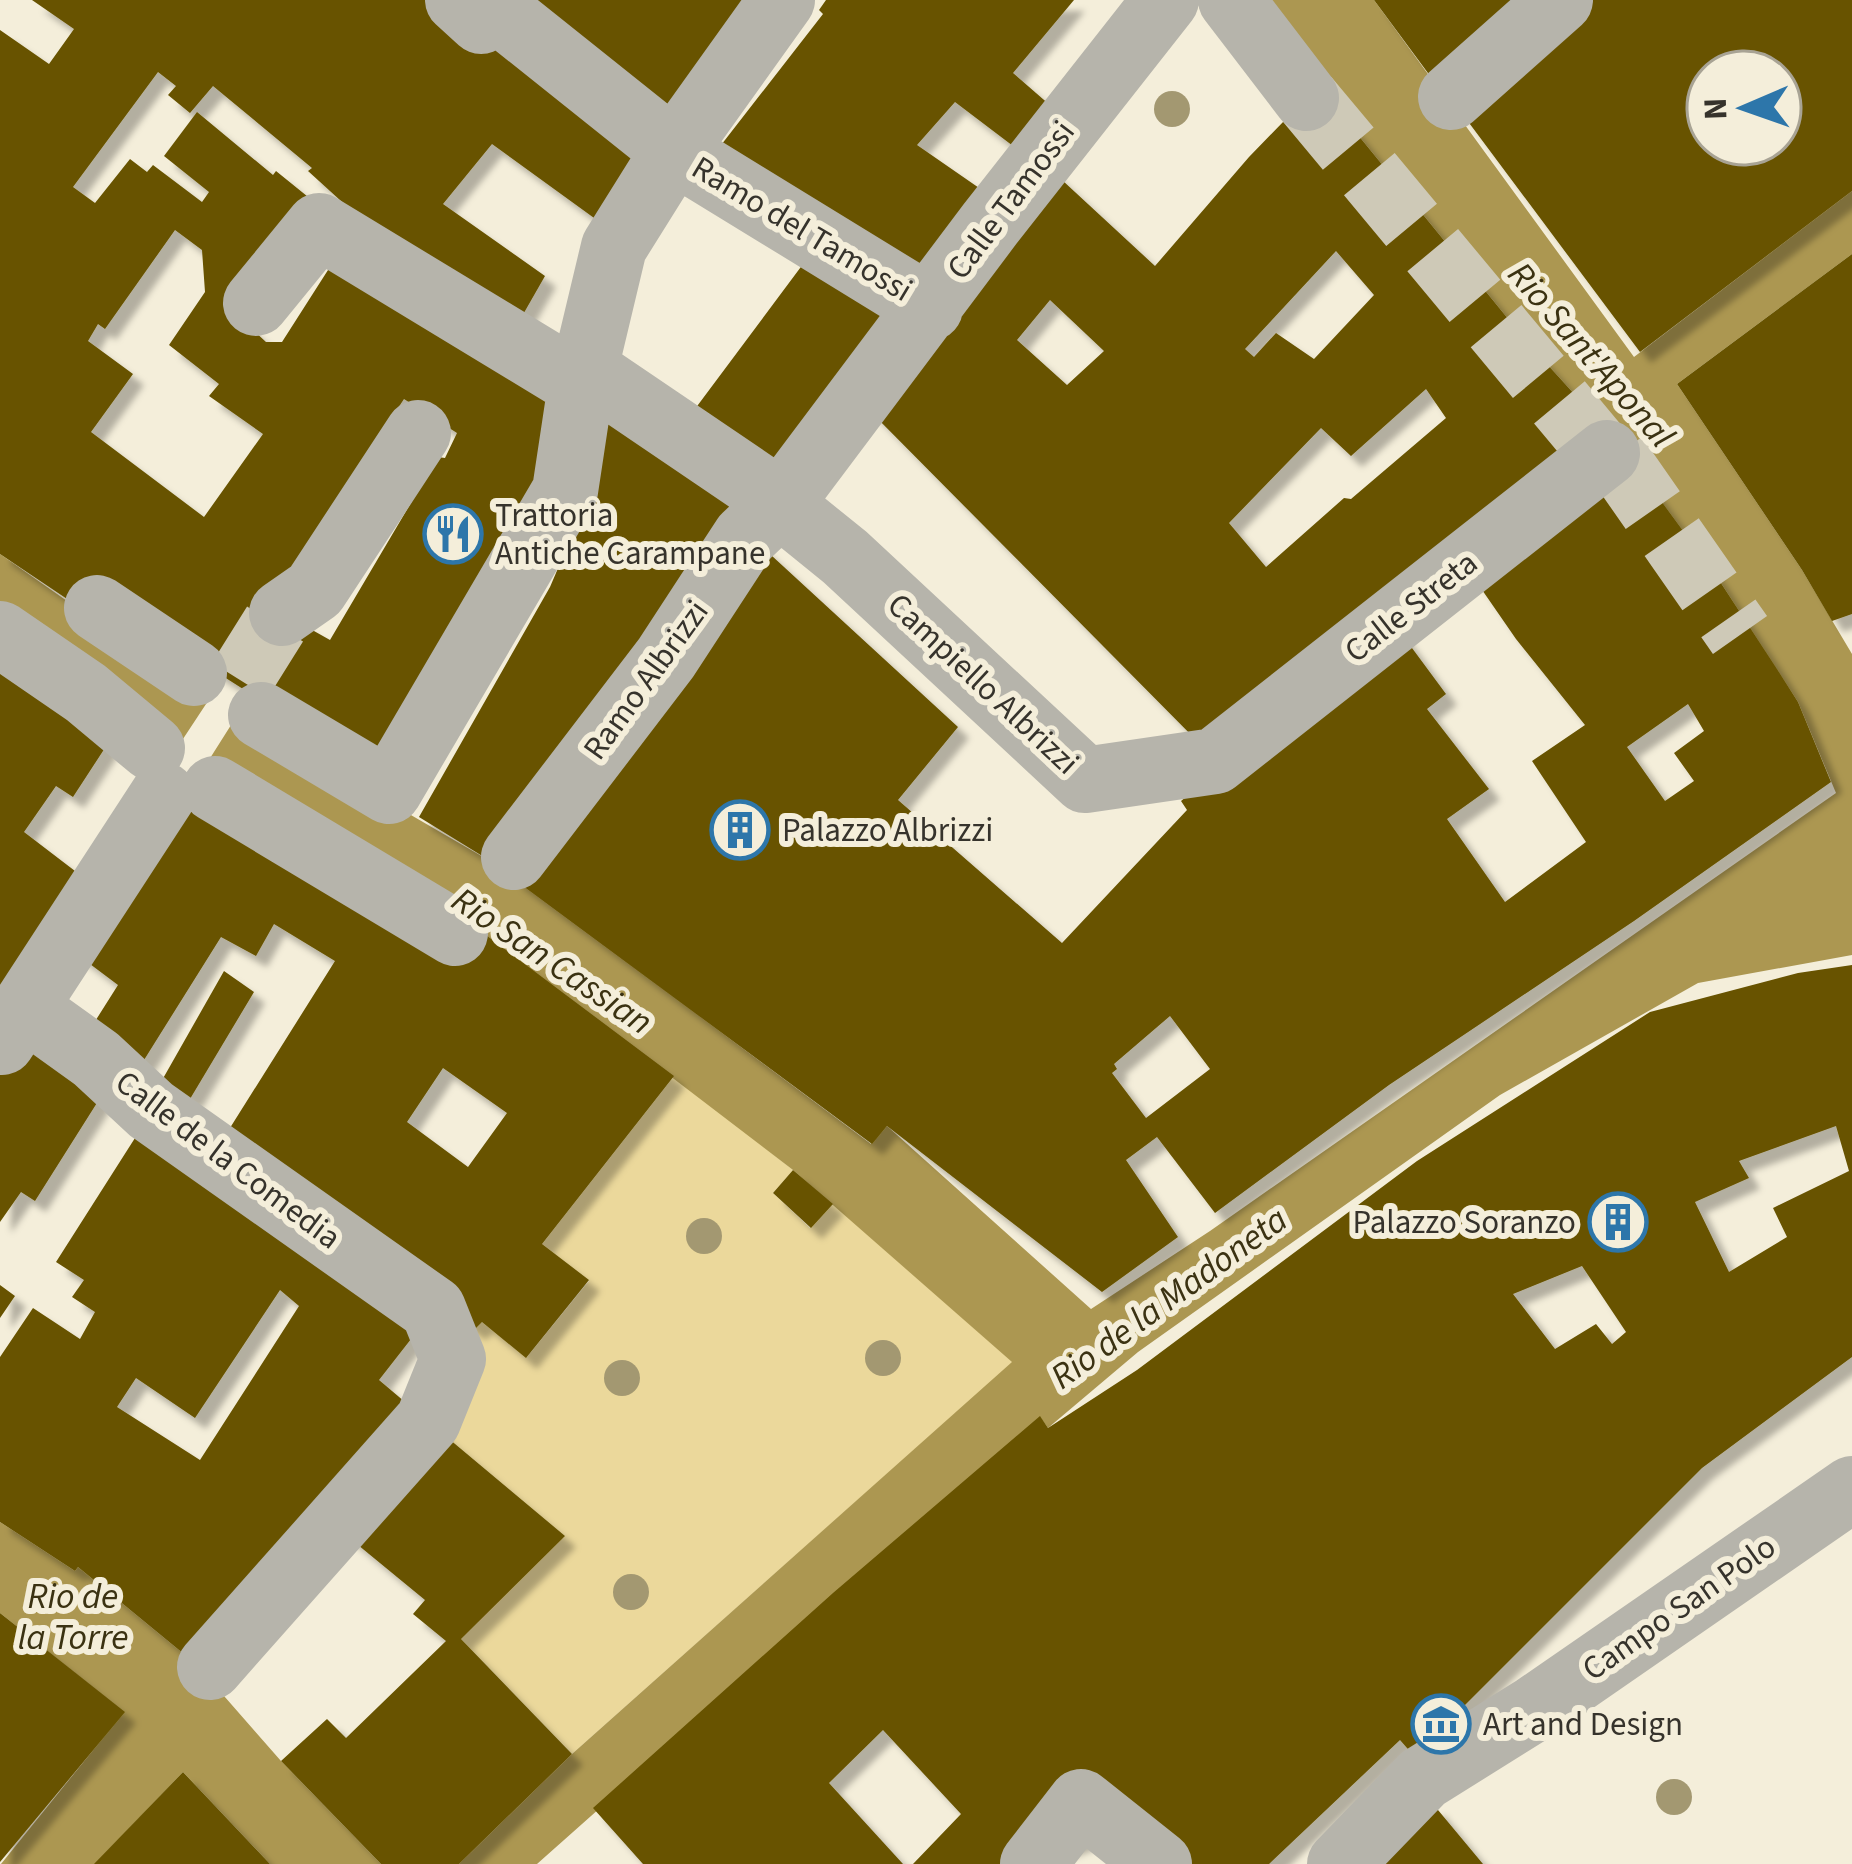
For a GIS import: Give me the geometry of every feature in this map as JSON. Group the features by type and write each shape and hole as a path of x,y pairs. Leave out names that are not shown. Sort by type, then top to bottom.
{"street":[{"name":"Ramo del Tamossi","path":"458,0 481,21 495,8 664,141 930,308"},
{"path":"261,715 389,791 565,491 608,235 664,141 782,0"},
{"name":"Calle Tamossi","path":"768,495 857,400 1166,0"},
{"path":"1231,0 1306,98"},
{"path":"1451,97 1560,0"},
{"path":"292,268 583,377 768,495"},
{"path":"282,613 315,590 418,433"},
{"name":"Calle Streta","path":"1215,761 1607,453"},
{"name":"Campiello Albrizzi","path":"768,495 845,557 1085,780 1215,761"},
{"name":"Ramo Albrizzi","path":"514,857 665,658 768,495"},
{"path":"97,608 194,673"},
{"path":"0,634 86,693 177,777 455,933"},
{"path":"13,1027 177,777"},
{"name":"Calle de la Comedia","path":"13,1027 96,1059 151,1110 433,1309 453,1359 428,1421 210,1667"},
{"name":"Campo San Polo","path":"1340,1864 1423,1778 1535,1708 1852,1489"},
{"path":"1033,1864 1082,1802 1159,1864"}],"shaded area":[{"path":"674,1076 793,1170 773,1193 810,1228 833,1204 1013,1362 572,1754 461,1639 564,1536 436,1428 485,1363 475,1329 482,1322 527,1357 589,1281 542,1244"}],"water":[{"path":"1269,0 1374,0 1634,357 1852,191 1852,254 1677,384 1802,570 1852,654 1852,955 1698,983 1500,1095 1138,1352 1048,1428 1040,1417 537,1864 459,1864 572,1754 1012,1362 793,1170 470,923 253,792 0,608 0,554 187,685 497,865 871,1144 887,1126 1091,1309 1210,1231 1836,793 1798,702 1717,577 1616,440 1527,342 1318,86"},
{"name":"Rio de la Torre","path":"0,1522 75,1571 78,1567 196,1664 381,1864 270,1864 183,1772 95,1864 1,1864 124,1712 0,1613"}],"pier":[{"path":"190,680 257,718 238,714 207,763 223,777 179,745 208,701"}],"building":[{"path":"32,0 760,0 601,223 492,144 443,204 545,276 509,339 341,201 308,171 312,168 213,86 190,113 168,95 176,86 158,72 73,187 95,203 130,159 147,172 153,165 202,202 209,192 164,156 197,112 273,175 276,171 318,205 238,316 266,342 282,342 344,245 561,382 543,472 372,771 89,591 79,607 0,554 0,30 49,64 74,29","holes":["175,230 202,250 205,292 169,345 219,384 209,396 263,434 204,517 91,432 133,374 88,341 98,324 105,329","404,399 457,433 445,458 438,457 330,640 282,613 281,584"]},
{"path":"826,0 1074,0 1013,73 1059,113 1025,155 955,102 917,145 995,199 928,288 711,158 823,14 819,10"},
{"path":"1374,0 1547,0 1442,92"},
{"path":"1573,0 1852,0 1852,191 1640,352 1455,104"},
{"path":"1318,86 1527,342 1616,440 1211,755 868,409 1049,168 1155,266","holes":["1336,251 1374,295 1314,359 1276,333 1254,357 1245,349","1050,300 1104,351 1067,385 1017,340","1426,389 1446,418 1266,567 1229,523 1321,428 1351,456"]},
{"path":"815,248 921,308 771,483 683,425"},
{"path":"1852,254 1852,614 1832,621 1677,384"},
{"path":"609,401 751,492 497,865 419,817 550,587 588,498"},
{"path":"1623,449 1717,577 1798,702 1831,782 1389,1085 1215,1213 1157,1137 1126,1160 1178,1237 1102,1292 887,1126 872,1144 511,877 759,544 958,727 898,800 1062,943 1187,810 1181,801 1395,625 1446,694 1427,709 1489,789 1447,819 1505,902 1586,842 1532,761 1585,725 1469,571","holes":["1688,704 1704,731 1674,753 1694,781 1665,801 1627,747","1170,1016 1210,1069 1146,1118 1112,1073 1117,1069 1114,1064"]},
{"path":"0,649 116,731 73,797 56,786 24,832 75,871 0,1022"},
{"path":"175,803 470,923 674,1076 542,1244 589,1280 526,1358 482,1322 475,1329 218,1147 335,961 274,924 256,956 221,937 139,1068 87,1034 118,985 74,952","holes":["443,1068 507,1113 468,1167 407,1122"]},
{"path":"1852,965 1852,1357 1702,1468 1414,1756 1400,1740 1269,1864 1173,1864 1131,1820 1020,1864 913,1864 961,1814 883,1730 829,1783 903,1864 643,1864 593,1808 1040,1416 1048,1428 1137,1370 1417,1161 1650,1012 1798,973","holes":["1836,1126 1849,1171 1773,1208 1787,1237 1729,1272 1695,1202 1749,1178 1739,1161","1582,1266 1626,1332 1612,1344 1596,1324 1555,1349 1513,1294"]},
{"path":"224,971 254,992 190,1099 161,1082"},
{"path":"26,1024 107,1087 35,1201 21,1192 0,1222 0,1062"},
{"path":"142,1127 429,1316 379,1380 418,1413 196,1664 78,1567 75,1571 0,1522 0,1357 33,1308 80,1339 95,1312 72,1297 84,1280 56,1262","holes":["280,1290 299,1306 200,1460 117,1407 136,1378 195,1418"]},
{"path":"793,1170 833,1204 811,1228 773,1193"},
{"path":"0,1285 15,1296 0,1318"},
{"path":"436,1428 565,1536 461,1639 572,1754 459,1864 381,1864 281,1761 327,1719 346,1738 446,1641 413,1614 425,1600 341,1531"},
{"path":"0,1613 125,1712 0,1862"},
{"path":"183,1772 270,1864 94,1864"},
{"path":"1433,1804 1483,1864 1379,1864"}],"tunnel":[{"path":"1306,98 1600,451"},
{"path":"1615,456 1740,635"},
{"path":"240,680 282,613"}],"place":[{"name":"Trattoria Antiche Carampane","path":"453,534"},
{"name":"Palazzo Albrizzi","path":"740,830"},
{"name":"Palazzo Soranzo","path":"1618,1222"},
{"name":"Art and Design","path":"1441,1724"}],"water label":[{"name":"Rio Sant'Aponal","path":"1591,355"},
{"name":"Rio San Cassian","path":"552,961"},
{"name":"Rio de la Madoneta","path":"1169,1298"}]}
